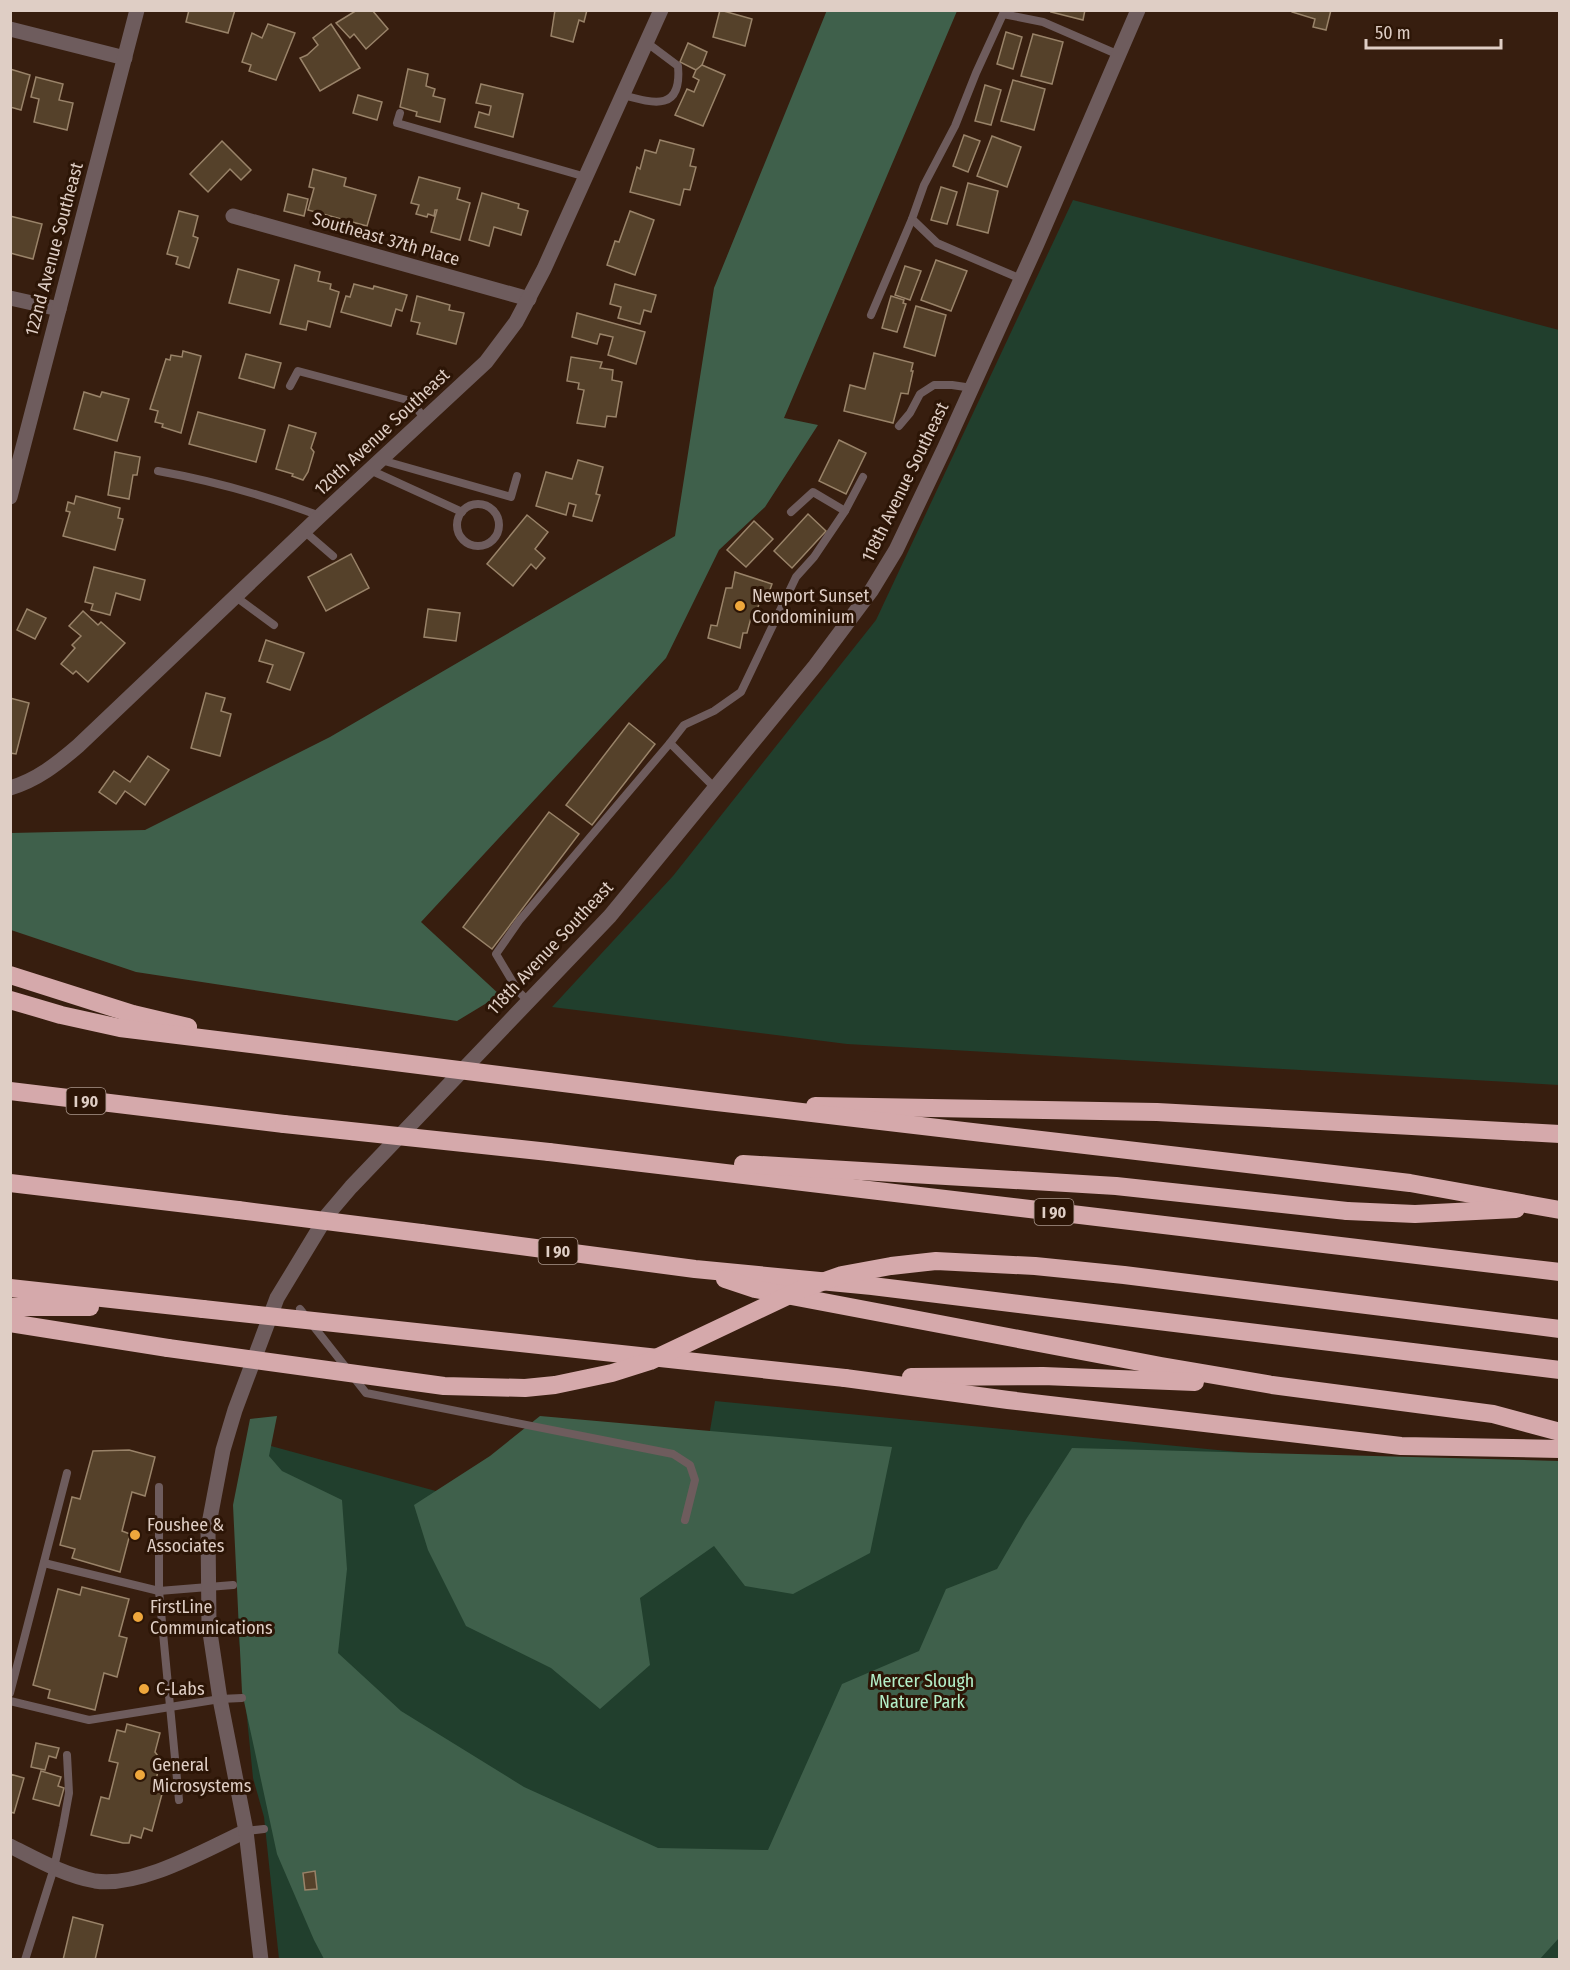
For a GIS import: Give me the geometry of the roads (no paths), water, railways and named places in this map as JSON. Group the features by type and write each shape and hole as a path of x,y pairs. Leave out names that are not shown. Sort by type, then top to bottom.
{"highway":[{"path":"10,975 133,1014 284,1049"},
{"path":"10,1000 120,1028 708,1101 1410,1183 1560,1210"},
{"path":"10,1081 162,1110"},
{"name":"I 90","path":"10,1091 284,1124 549,1152 1560,1272"},
{"path":"708,1101 838,1107 1157,1112 1560,1134"},
{"path":"549,1152 1116,1186 1347,1211 1414,1214 1511,1210 1560,1203"},
{"name":"I 90","path":"10,1183 695,1269 872,1286 1560,1370"},
{"path":"10,1323 168,1348 444,1386 484,1389 525,1388 555,1385 612,1373 650,1361 802,1289 842,1275 936,1261 1035,1266 1124,1275 1560,1329"},
{"path":"695,1269 755,1289 987,1332 1093,1355 1272,1385 1493,1414 1560,1432"},
{"path":"10,1288 159,1306 844,1378 1008,1400 1390,1444 1560,1449"},
{"path":"10,1307 159,1306"},
{"path":"844,1378 1043,1376 1272,1385"}],"street":[{"name":"122nd Avenue Southeast","path":"10,497 137,10"},
{"name":"120th Avenue Southeast","path":"10,788 24,784 49,770 78,746 486,362 516,322 529,299 661,10"},
{"name":"118th Avenue Southeast","path":"261,1959 246,1831 219,1699 209,1626 208,1529 223,1450 235,1410 277,1298 328,1214 351,1186 610,916 815,666 871,591 896,550 972,388 1138,10"},
{"path":"10,29 125,58"},
{"name":"Southeast 37th Place","path":"233,216 529,299"},
{"path":"10,298 59,309"},
{"path":"10,1846 54,1868 97,1881 119,1882 167,1867 246,1831"}],"lane":[{"path":"871,315 924,185 955,126 1004,12 1043,22 1119,54"},
{"path":"623,95 654,102 669,99 676,93 680,83 678,66 646,42"},
{"path":"400,113 397,123 586,177"},
{"path":"912,219 937,243 1021,279"},
{"path":"290,386 298,371 411,401 425,419"},
{"path":"899,426 910,413 920,394 934,385 972,388"},
{"path":"376,465 511,496 517,476"},
{"path":"376,465 462,512"},
{"path":"158,471 269,496 320,516"},
{"path":"528,1001 518,991 496,954 519,921 684,725 714,711 741,692 796,577 814,556 863,477"},
{"path":"792,512 813,492 844,511"},
{"path":"474,505 481,505 493,511 497,516 498,530 492,541 479,546 467,543 461,538 457,525 462,512 474,505"},
{"path":"304,531 333,556"},
{"path":"236,597 274,625"},
{"path":"670,743 715,788"},
{"path":"300,1309 366,1393 673,1454 690,1465 695,1480 685,1520"},
{"path":"10,1693 67,1473"},
{"path":"159,1487 159,1591 179,1800"},
{"path":"44,1563 159,1591 233,1585"},
{"path":"10,1701 89,1720 219,1699 242,1698"},
{"path":"25,1959 54,1868 69,1793 68,1755"},
{"path":"246,1831 264,1829"}],"place":[{"name":"Newport Sunset Condominium","path":"740,606"},
{"name":"Foushee & Associates","path":"135,1535"},
{"name":"FirstLine Communications","path":"138,1617"},
{"name":"C-Labs","path":"144,1689"},
{"name":"General Microsystems","path":"140,1775"}],"park label":[{"name":"Mercer Slough Nature Park","path":"922,1691"}]}
